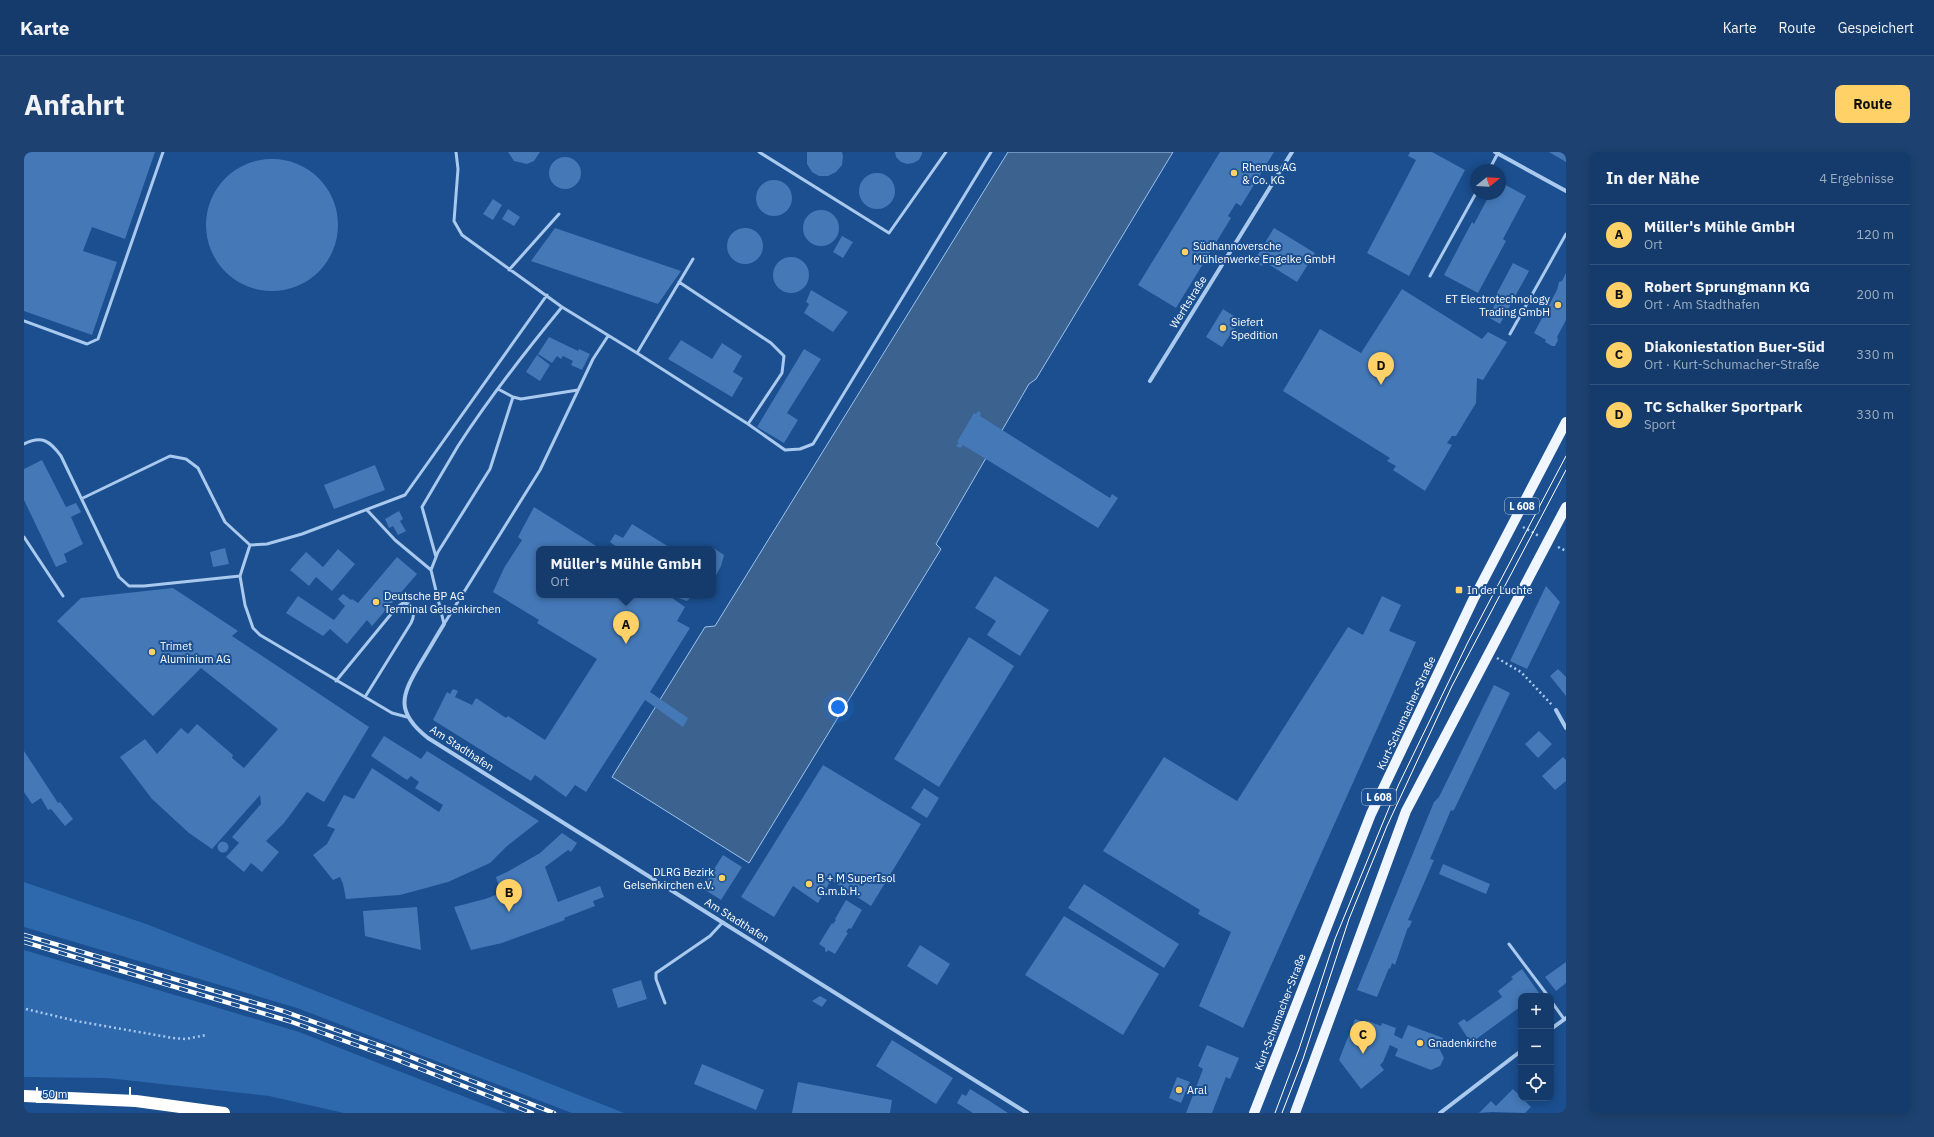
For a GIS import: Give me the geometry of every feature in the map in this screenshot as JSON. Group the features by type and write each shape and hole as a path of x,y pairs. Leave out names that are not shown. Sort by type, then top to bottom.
{"highway":[{"path":"24,1096 136,1101 224,1113"}],"main road":[{"name":"Kurt-Schumacher-Straße","path":"1254,1113 1371,814 1473,600 1566,422"},
{"name":"L 608","path":"1295,1113 1406,811 1566,507"}],"street":[{"name":"Werftstraße","path":"1150,381 1292,152"},
{"path":"1497,153 1566,191"},
{"path":"407,717 404,699 407,686 444,624"},
{"path":"1556,710 1566,728"},
{"name":"Am Stadthafen","path":"407,717 414,727 428,738 1027,1113"},
{"path":"1554,1027 1565,1019"},
{"path":"1440,1113 1518,1054"}],"lane":[{"path":"24,321 87,344 98,339 163,152"},
{"path":"456,152 458,169 454,221 462,235 562,307 748,424 785,450 800,449 813,444 990,152"},
{"path":"759,152 889,233 946,152"},
{"path":"1492,164 1497,153"},
{"path":"1430,276 1472,200"},
{"path":"509,270 559,214"},
{"path":"1510,334 1566,234"},
{"path":"637,353 693,260"},
{"path":"679,282 771,343 784,356 782,373 748,424"},
{"path":"83,498 170,456 186,459 198,468 225,522 250,545 274,542 367,510 405,495 546,295"},
{"path":"436,557 422,507 458,446 528,348 562,307"},
{"path":"444,624 540,470 593,359 608,336"},
{"path":"498,389 513,397 521,399 578,390"},
{"path":"444,624 431,570 436,557 490,469 513,397"},
{"path":"24,444 31,440 41,439 52,444 61,456 83,498 119,577 129,586 144,586 240,576"},
{"path":"367,510 395,540 431,570"},
{"path":"24,537 63,596"},
{"path":"250,545 240,576 244,605 252,628 260,635 336,681 392,713 407,717"},
{"path":"336,681 396,608 403,603 410,604 414,610 414,617 365,697"},
{"path":"665,1002 656,979 656,974 710,936 723,922"},
{"path":"1509,944 1546,993"},
{"path":"1554,1005 1565,1019"}],"path":[{"path":"1488,653 1521,672 1556,710"},
{"path":"26,1009 76,1022 173,1038 186,1039 206,1035"}],"shaded area":[{"path":"1008,152 1173,152 1036,379 1029,384 936,544 941,549 749,863 612,777 705,627 715,626"},
{"path":"24,882 149,925 624,1113 572,1113 297,1008 24,927"},
{"path":"24,950 299,1032 506,1113 344,1113 269,1096 107,1078 24,1077"}],"building":[{"path":"24,152 155,152 125,239 92,227 83,251 117,262 92,335 24,311"},
{"path":"508,152 540,152 534,161 527,164 514,161"},
{"path":"807,152 842,152 842,165 836,172 828,176 819,176 812,172 807,164"},
{"path":"895,152 922,152 922,154 919,160 907,164 901,162 896,157"},
{"name":"Südhannoversche Mühlenwerke Engelke GmbH","path":"1220,152 1274,152 1241,206 1236,203 1228,216 1231,218 1176,308 1138,285"},
{"path":"1410,152 1432,152 1465,170 1409,276 1367,253 1416,160 1408,156"},
{"path":"1549,152 1566,152 1566,162"},
{"path":"562,157 568,157 577,161 581,173 577,185 568,189 562,189 553,185 549,176 549,170 553,161"},
{"path":"279,159 291,161 303,166 319,178 331,194 336,206 338,225 336,244 331,256 319,272 303,284 291,289 265,291 253,289 241,284 225,272 213,256 208,244 206,218 208,206 213,194 225,178 241,166 253,161"},
{"path":"881,173 890,178 894,184 894,198 890,204 881,209 873,209 864,204 860,198 859,187 864,178 870,174"},
{"path":"778,180 787,185 791,191 791,205 787,211 778,216 770,216 761,211 757,205 756,194 761,185 767,181"},
{"path":"1506,185 1526,196 1503,239 1506,241 1478,293 1444,275 1472,222 1474,224 1487,200 1506,200"},
{"path":"493,199 502,205 493,220 483,214"},
{"path":"508,209 520,217 514,226 502,219"},
{"path":"825,210 834,215 838,221 838,235 834,241 825,246 817,246 808,241 804,235 803,224 808,215 814,211"},
{"path":"555,228 681,271 658,304 531,261"},
{"path":"749,228 758,233 762,239 762,253 758,259 749,264 741,264 732,259 728,253 727,242 732,233 738,229"},
{"path":"1274,228 1315,253 1297,282 1265,262 1262,266 1254,261"},
{"path":"842,236 853,242 843,258 833,252"},
{"path":"795,257 804,262 808,268 808,282 804,288 795,293 787,293 778,288 774,282 773,271 778,262 784,258"},
{"path":"1513,263 1529,271 1500,324 1488,317 1499,297 1496,295"},
{"name":"ET Electrotechnology Trading GmbH","path":"1566,273 1566,320 1557,337 1558,340 1555,346 1552,346 1545,342 1546,340 1534,333 1557,290 1559,282 1562,281"},
{"path":"1402,289 1482,339 1488,332 1507,342 1483,380 1477,378 1476,403 1456,436 1452,436 1447,443 1452,445 1425,491 1393,470 1396,466 1387,461 1390,458 1283,391 1320,329 1361,353"},
{"path":"811,290 848,312 833,332 804,313 809,304 806,302"},
{"name":"Siefert Spedition","path":"1223,309 1240,320 1222,347 1206,337"},
{"path":"549,337 578,351 579,349 590,354 582,370 571,365 573,361 563,356 561,359 557,356 552,363 538,354"},
{"path":"681,340 712,359 722,343 742,356 733,372 743,378 732,397 668,359"},
{"path":"804,349 821,359 787,413 798,420 784,443 757,427"},
{"path":"537,355 550,365 540,381 526,372"},
{"path":"978,411 981,413 980,416 1110,498 1112,494 1118,498 1098,528 963,445 960,448 956,446 974,413 976,414"},
{"path":"42,460 66,507 76,503 81,512 71,517 83,544 64,554 67,562 56,567 24,500 24,469"},
{"path":"375,465 385,490 334,509 324,485"},
{"path":"534,507 596,546 536,546 536,598 672,598 685,607 677,621 690,628 650,692 688,718 683,727 645,700 586,792 575,785 566,797 535,775 531,781 433,720 447,692 450,694 453,689 458,691 455,697 472,705 476,698 506,718 508,716 545,740 597,659 537,623 539,620 493,592 504,568 522,540 518,537"},
{"path":"399,511 403,519 400,521 406,531 398,535 393,526 389,528 385,519"},
{"path":"632,524 667,546 615,546 610,542 615,534 623,538"},
{"path":"225,548 229,564 213,567 210,552"},
{"path":"338,549 355,564 332,591 316,577 309,586 290,570 306,552 323,567"},
{"path":"716,550 724,555 721,566 716,575"},
{"name":"Deutsche BP AG Terminal Gelsenkirchen","path":"397,557 417,574 372,626 367,620 347,644 330,629 323,636 286,613 298,596 334,620 345,606 338,599 343,594 358,603"},
{"path":"995,576 1049,610 1020,656 987,635 996,621 975,608"},
{"path":"1546,586 1560,602 1527,669 1510,661"},
{"path":"173,588 238,631 232,636 369,727 324,802 307,792 284,823 266,841 279,852 262,872 251,863 244,872 226,857 239,843 232,837 261,804 260,795 212,849 189,833 152,799 120,757 145,739 157,754 181,728 188,734 197,724 233,755 232,758 244,768 278,729 201,668 153,716 57,621 81,598"},
{"path":"1382,596 1401,605 1389,631 1416,642 1243,1028 1199,1006 1231,932 1198,914 1200,910 1103,851 1164,757 1237,801 1348,627 1363,635"},
{"path":"678,598 690,598 687,601"},
{"path":"969,637 1014,666 939,787 894,759"},
{"path":"1558,669 1566,677 1566,696 1550,676"},
{"path":"1494,685 1510,693 1455,808 1453,811 1451,810 1430,859 1434,860 1408,920 1412,921 1409,928 1408,927 1395,965 1392,963 1390,969 1389,968 1377,997 1357,990 1434,802 1439,797"},
{"path":"1539,731 1552,744 1538,758 1525,744"},
{"path":"384,736 421,759 427,751 539,821 507,846 490,863 448,882 400,895 346,899 340,877 333,880 313,855 327,844 335,829 327,826 344,795 354,799 372,768 439,812 443,805 415,788 419,782 411,776 407,780 371,756"},
{"path":"24,751 58,803 60,802 73,819 65,826 51,809 48,810 41,798 32,804 24,792"},
{"path":"1563,757 1566,760 1566,781 1555,790 1542,776"},
{"path":"823,765 921,824 871,906 831,880 818,903 793,886 774,917 741,897"},
{"path":"924,788 939,798 927,818 911,808"},
{"path":"562,833 577,843 571,852 568,850 545,867 558,902 600,886 604,897 593,901 595,906 564,918 565,920 502,943 471,950 454,907 485,899 512,889 509,880 498,884 496,877 540,853"},
{"path":"221,842 225,842 227,843 227,851 221,852 218,849 218,845"},
{"name":"DLRG Bezirk Gelsenkirchen e.V.","path":"723,855 742,867 721,900 702,888"},
{"path":"1443,864 1490,884 1486,894 1439,874"},
{"path":"1084,884 1179,944 1164,968 1068,908"},
{"path":"846,900 862,910 851,929 849,928 846,932 848,933 835,954 828,950 827,952 825,951 825,948 819,944 832,923 833,924 836,920 835,919"},
{"path":"417,907 421,950 365,936 363,911"},
{"path":"1064,916 1159,974 1123,1035 1025,975"},
{"path":"920,945 950,964 937,985 907,966"},
{"path":"1566,962 1566,983 1556,991 1545,977"},
{"path":"1522,969 1539,993 1518,993 1518,1008 1471,1043 1458,1023 1464,1019 1467,1022 1502,997 1498,991 1513,979 1511,977"},
{"path":"641,980 647,999 618,1008 612,989"},
{"path":"820,996 827,1000 822,1007 812,1001"},
{"path":"1355,1019 1367,1023 1368,1021 1381,1026 1382,1023 1396,1028 1394,1035 1402,1039 1408,1025 1443,1038 1439,1048 1444,1058 1440,1066 1431,1070 1395,1056 1398,1049 1390,1045 1383,1062 1380,1065 1384,1070 1361,1089 1339,1060"},
{"path":"892,1040 953,1078 936,1104 876,1066"},
{"path":"1207,1045 1239,1058 1230,1079 1226,1077 1212,1113 1186,1113 1203,1069 1198,1066"},
{"path":"702,1064 764,1090 756,1110 694,1084"},
{"name":"Aral","path":"1177,1077 1190,1082 1181,1103 1169,1098"},
{"path":"798,1082 892,1100 890,1113 792,1113"},
{"path":"970,1089 1008,1113 973,1113 957,1103 962,1094 966,1096"},
{"path":"1513,1089 1518,1094 1518,1101 1525,1101 1531,1107 1525,1113 1479,1113 1491,1101 1496,1106"}],"tram line":[{"path":"1275,1113 1299,1049 1335,939 1398,786 1468,642 1566,456"},
{"path":"1282,1113 1303,1059 1349,919 1387,826 1452,686 1566,470"}],"railway":[{"path":"24,935 283,1011 398,1052 554,1113"},
{"path":"24,942 289,1021 395,1059 532,1113"}],"place":[{"name":"Rhenus AG & Co. KG","path":"1234,173"},
{"name":"Südhannoversche Mühlenwerke Engelke GmbH","path":"1185,252"},
{"name":"ET Electrotechnology Trading GmbH","path":"1558,305"},
{"name":"Siefert Spedition","path":"1223,328"},
{"name":"TC Schalker Sportpark","path":"1381,385"},
{"name":"In der Luchte","path":"1459,590"},
{"name":"Deutsche BP AG Terminal Gelsenkirchen","path":"376,602"},
{"name":"Müller's Mühle GmbH","path":"626,644"},
{"name":"Trimet Aluminium AG","path":"152,652"},
{"name":"DLRG Bezirk Gelsenkirchen e.V.","path":"722,878"},
{"name":"B + M SuperIsol G.m.b.H.","path":"809,884"},
{"name":"Robert Sprungmann KG","path":"509,912"},
{"name":"Gnadenkirche","path":"1420,1043"},
{"name":"Diakoniestation Buer-Süd","path":"1363,1054"},
{"name":"Aral","path":"1179,1090"}]}
